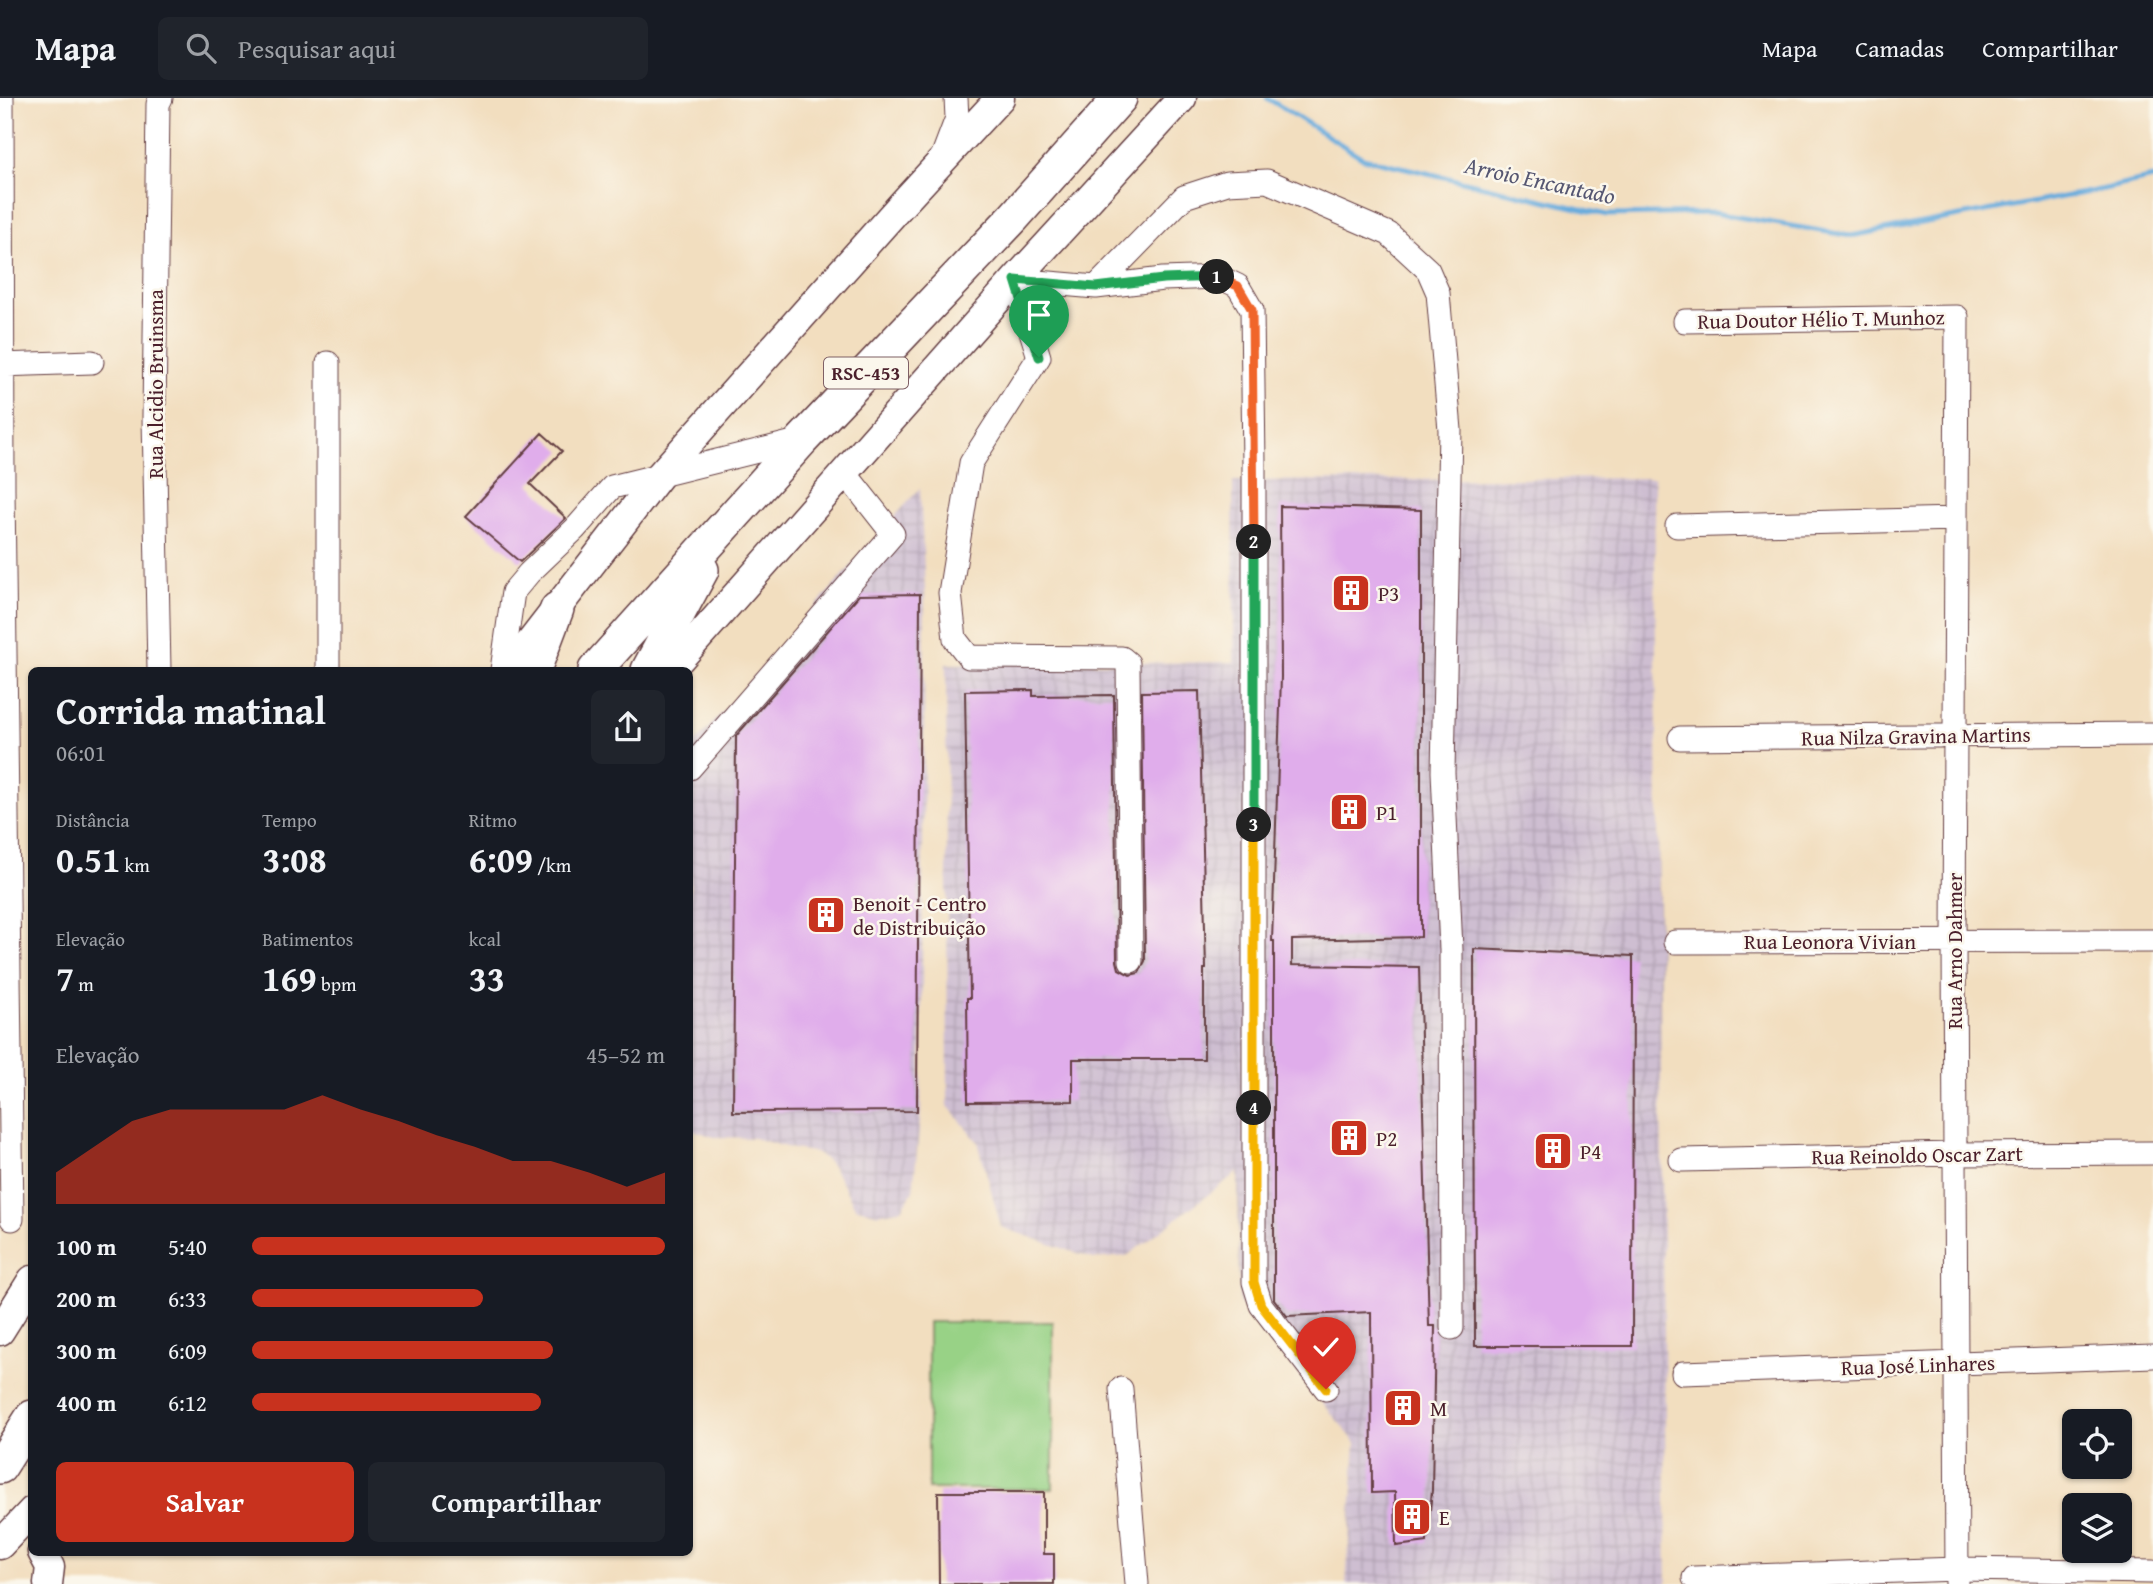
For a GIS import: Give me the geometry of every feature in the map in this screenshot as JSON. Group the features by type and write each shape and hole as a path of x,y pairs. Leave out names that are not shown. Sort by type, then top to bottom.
{"highway":[{"name":"RSC-453","path":"598,667 802,440 1013,218 1120,98"},
{"name":"RSC-453","path":"650,667 722,530"},
{"path":"535,667 557,609"},
{"path":"0,1467 28,1423"}],"main road":[{"path":"511,667 660,475 1000,98"},
{"path":"673,667 1015,280 1182,98"},
{"path":"0,1331 28,1286"},
{"path":"0,1545 28,1515"},
{"path":"0,1545 21,1541 28,1547"}],"street":[{"path":"2,98 1,365 12,1219"},
{"name":"Rua Alcidio Bruinsma","path":"159,667 154,417 158,104 161,98"},
{"path":"941,162 957,118 956,98"},
{"path":"1096,287 1184,197 1227,183 1267,181 1389,234 1429,270 1438,293 1450,430 1443,772 1451,950 1452,1328"},
{"path":"1131,961 1128,663 1122,658 969,657 955,639 950,593 971,463 1039,357 1015,280 1096,287 1163,279 1219,277 1238,286 1252,310 1254,1282 1261,1305 1326,1389"},
{"name":"Rua Doutor Hélio T. Munhoz","path":"1685,321 1957,317"},
{"name":"Rua Arno Dahmer","path":"1957,317 1954,941 1957,1577"},
{"path":"1,365 93,362"},
{"path":"328,363 328,667"},
{"path":"502,667 513,592 612,487 802,440"},
{"path":"693,765 893,534 845,473"},
{"path":"1677,526 1956,519"},
{"name":"Rua Nilza Gravina Martins","path":"1680,738 2153,734"},
{"name":"Rua Leonora Vivian","path":"1675,942 2153,941"},
{"name":"Rua Reinoldo Oscar Zart","path":"1681,1160 2153,1153"},
{"name":"Rua José Linhares","path":"1683,1373 2153,1356"},
{"path":"1121,1390 1137,1584"},
{"path":"1694,1578 1957,1577 2153,1572"}],"shaded area":[{"path":"1654,478 1667,1584 1346,1584 1356,1443 1239,1302 1238,1172 1127,1256 1094,1259 1001,1227 978,1142 948,1106 946,664 1234,662 1233,481"},
{"name":"Benoit - Centro de Distribuição","path":"920,488 925,590 921,1111 913,1191 902,1209 878,1214 855,1207 834,1169 827,1160 813,1152 754,1138 714,1137 693,1130 693,746"}],"green space":[{"path":"928,1322 1053,1322 1053,1489 928,1489"}],"building":[{"path":"542,433 562,451 530,484 566,518 520,562 466,516"},
{"path":"1280,506 1421,510 1421,937 1292,940 1292,965 1419,967 1429,1326 1435,1326 1432,1490 1427,1542 1396,1546 1395,1492 1372,1493 1371,1312 1287,1316 1274,1299 1272,941 1281,677"},
{"name":"Benoit - Centro de Distribuição","path":"920,594 917,1111 733,1112 736,736 859,595"},
{"path":"1033,690 1033,696 1114,695 1117,961 1119,969 1130,975 1139,973 1145,961 1142,692 1199,691 1206,969 1204,1059 1073,1059 1073,1101 968,1102 967,998 970,998 965,691"},
{"name":"P4","path":"1474,949 1633,956 1632,1346 1475,1346"},
{"path":"938,1492 1044,1492 1044,1554 1054,1554 1054,1584 939,1584"}],"waterway":[{"name":"Arroio Encantado","path":"1267,98 1363,158 1607,215 1714,213 1851,236 2153,178"}],"place":[{"name":"P3","path":"1351,593"},
{"name":"P1","path":"1349,812"},
{"name":"Benoit - Centro de Distribuição","path":"826,915"},
{"name":"P2","path":"1349,1138"},
{"name":"P4","path":"1553,1151"},
{"name":"M","path":"1403,1408"},
{"name":"E","path":"1412,1517"}],"route":[{"path":"1039,357 1015,280 1096,287 1163,279 1219,277 1238,286 1252,310 1254,1282 1261,1305 1326,1389"}]}
